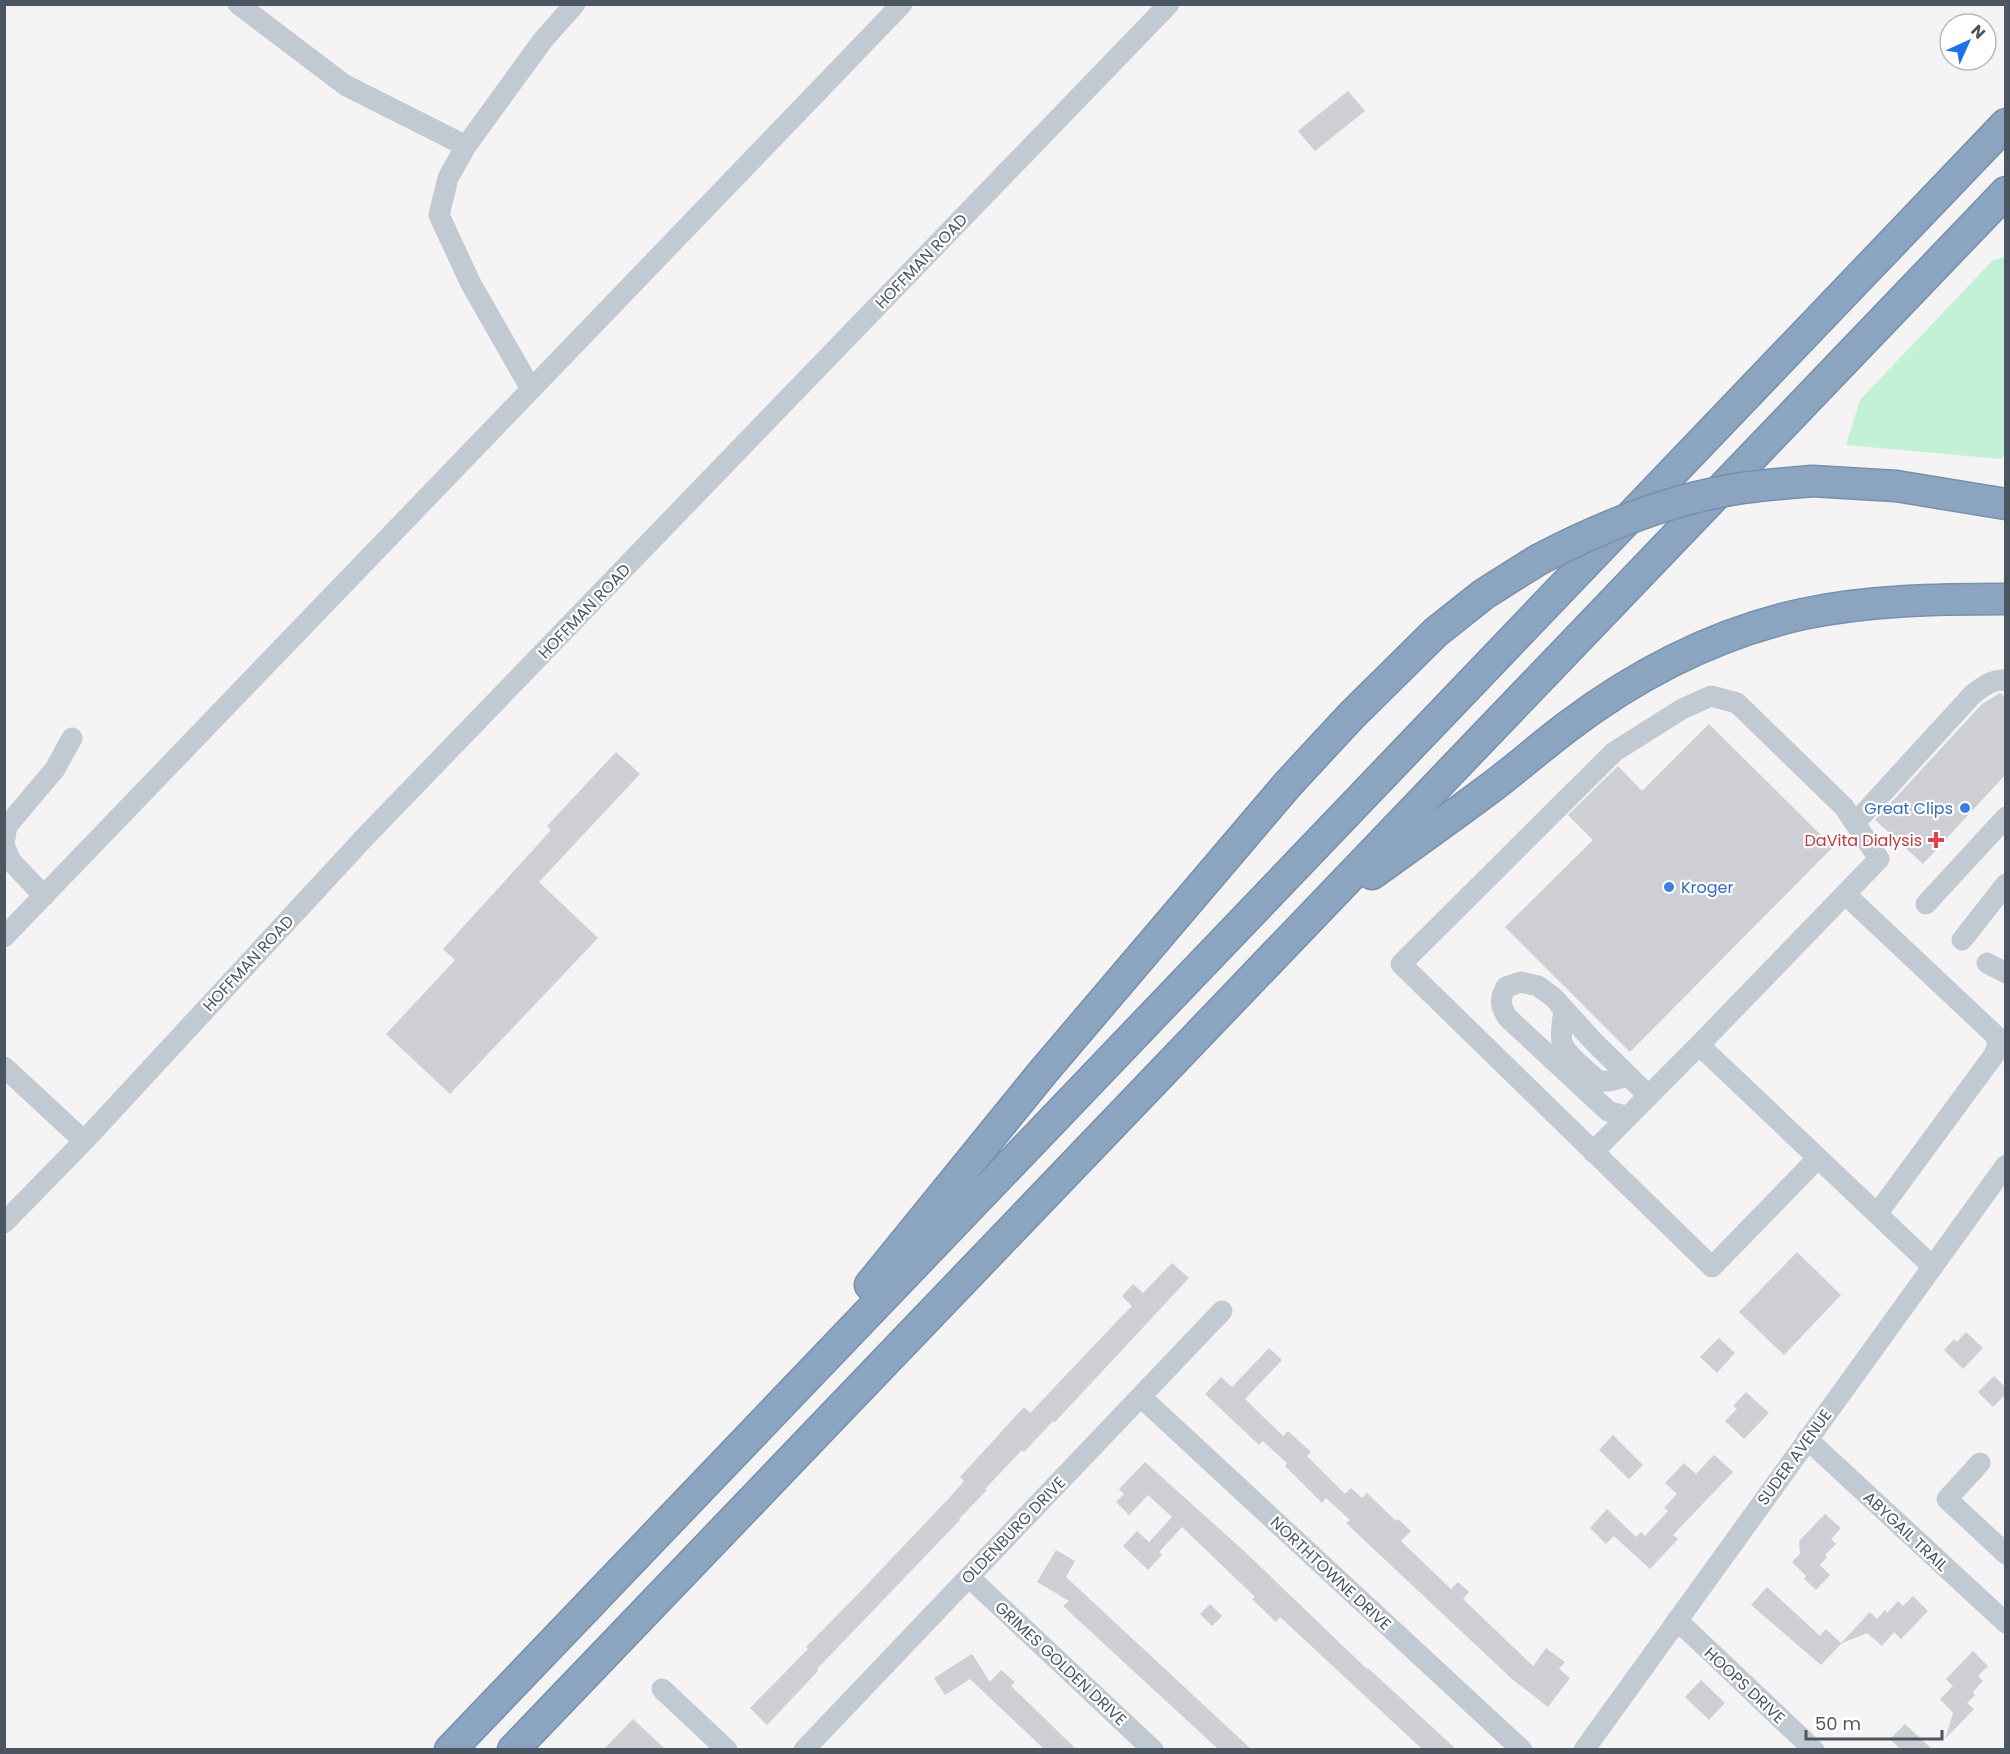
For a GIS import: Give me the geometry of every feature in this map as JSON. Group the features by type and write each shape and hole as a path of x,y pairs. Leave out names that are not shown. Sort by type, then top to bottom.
{"highway":[{"path":"450,1749 2006,124"},
{"path":"513,1749 2006,192"},
{"path":"746,1440 1043,1072 1288,784 1351,716 1436,632 1484,594 1538,560 1618,522 1726,490 1812,481 1896,486 2006,504"},
{"path":"1311,918 1495,785 1589,711 1641,678 1691,652 1746,630 1828,610 1926,600 2006,599"}],"street":[{"path":"238,4 345,85 466,146"},
{"path":"531,389 471,284 440,215 448,178 466,146 543,40 575,4"},
{"path":"4,937 902,4"},
{"name":"HOFFMAN ROAD","path":"4,1223 84,1142 373,828 1169,4"},
{"path":"1855,823 1973,694 1988,683 2006,680"},
{"path":"1593,1152 1879,859 1844,807 1737,703 1711,696 1682,710 1614,752 1401,964 1593,1152 1712,1267 1818,1158"},
{"path":"44,896 10,860 4,844 7,826 55,769 72,738"},
{"path":"1926,904 2006,817"},
{"path":"1845,894 1995,1035 1998,1043 1994,1055 1877,1214"},
{"path":"1962,940 2002,895"},
{"path":"1628,1117 1608,1111 1508,1018 1501,1007 1500,998 1506,987 1521,982 1538,986 1553,997 1564,1009 1563,1046 1570,1054 1598,1081 1609,1081 1628,1076 1649,1096"},
{"path":"1699,1045 1934,1267"},
{"path":"4,1067 84,1142"},
{"name":"SUDER AVENUE","path":"1584,1749 2006,1165"},
{"name":"OLDENBURG DRIVE","path":"804,1749 1222,1311"},
{"name":"NORTHTOWNE DRIVE","path":"1141,1396 1522,1749"},
{"name":"ABYGAIL TRAIL","path":"1807,1439 2001,1610"},
{"path":"1980,1463 1947,1499 2006,1554"},
{"name":"GRIMES GOLDEN DRIVE","path":"969,1577 1153,1749"},
{"name":"HOOPS DRIVE","path":"1677,1620 1814,1749"},
{"path":"662,1689 727,1749"}],"green space":[{"path":"2005,257 2005,454 2001,459 1846,445 1860,400 1993,260"}],"building":[{"path":"1348,91 1365,111 1315,151 1298,131"},
{"path":"2000,693 2006,698 2006,774 1923,864 1875,820 1982,704"},
{"name":"Kroger","path":"1709,724 1833,847 1630,1052 1505,927 1593,840 1568,815 1618,766 1642,791"},
{"path":"616,752 640,774 539,882 598,938 450,1094 386,1034 455,960 443,949 551,830 547,826"},
{"path":"1797,1252 1841,1295 1784,1355 1739,1312"},
{"path":"1172,1263 1189,1278 1055,1422 1053,1421 1024,1452 1022,1450 985,1489 987,1490 960,1520 817,1669 818,1671 767,1725 750,1708 950,1497 964,1481 960,1477 1024,1407 1030,1413 1132,1306 1122,1296 1133,1284 1143,1293"},
{"path":"1966,1332 1983,1348 1963,1369 1944,1350 1954,1339 1957,1342"},
{"path":"1719,1338 1735,1353 1717,1373 1700,1357"},
{"path":"1269,1348 1282,1360 1245,1399 1283,1436 1288,1431 1311,1452 1307,1456 1345,1494 1351,1488 1362,1498 1367,1493 1396,1521 1398,1519 1411,1531 1401,1541 1451,1589 1458,1582 1469,1592 1463,1599 1533,1666 1546,1648 1565,1662 1559,1669 1570,1678 1548,1707 1512,1679 1346,1523 1350,1520 1326,1498 1322,1503 1285,1466 1287,1463 1263,1441 1259,1445 1205,1394 1221,1377 1232,1387"},
{"path":"1994,1376 2006,1388 2006,1394 1993,1407 1978,1392"},
{"path":"1746,1392 1769,1413 1744,1439 1725,1421 1737,1409 1733,1406"},
{"path":"1613,1435 1643,1465 1629,1479 1599,1450"},
{"path":"1714,1455 1733,1472 1673,1535 1678,1539 1650,1569 1614,1536 1606,1544 1590,1528 1607,1509 1636,1537 1641,1532 1645,1536 1668,1511 1664,1508 1677,1494 1665,1483 1684,1463 1696,1474"},
{"path":"1145,1462 1456,1749 1422,1749 1280,1617 1276,1622 1252,1599 1255,1597 1182,1527 1159,1552 1162,1555 1148,1570 1123,1546 1137,1531 1149,1542 1172,1517 1148,1495 1129,1515 1116,1502 1124,1494 1119,1489"},
{"path":"1825,1514 1841,1528 1831,1539 1836,1544 1825,1555 1827,1557 1820,1565 1830,1575 1816,1590 1804,1579 1806,1576 1792,1562 1800,1554 1799,1541"},
{"path":"1056,1550 1075,1561 1066,1577 1251,1749 1218,1749 1063,1606 1069,1601 1037,1582"},
{"path":"1767,1587 1820,1636 1826,1629 1841,1643 1870,1612 1877,1619 1885,1610 1887,1613 1898,1601 1903,1606 1913,1596 1928,1611 1901,1639 1894,1632 1882,1646 1867,1633 1842,1643 1821,1665 1751,1605"},
{"path":"1210,1604 1222,1616 1212,1626 1200,1614"},
{"path":"1973,1651 1988,1666 1978,1676 1983,1681 1967,1703 1974,1709 1945,1739 1953,1713 1940,1699 1953,1686 1946,1679"},
{"path":"972,1654 990,1682 1001,1670 1015,1682 1011,1686 1076,1749 1044,1749 970,1679 945,1695 934,1678"},
{"path":"1701,1680 1725,1703 1709,1720 1685,1697"},
{"path":"633,1719 665,1749 604,1749"},
{"path":"1905,1724 1932,1749 1900,1749 1890,1739"}],"place":[{"name":"Great Clips","path":"1965,808"},
{"name":"DaVita Dialysis","path":"1936,840"},
{"name":"Kroger","path":"1669,887"}]}
